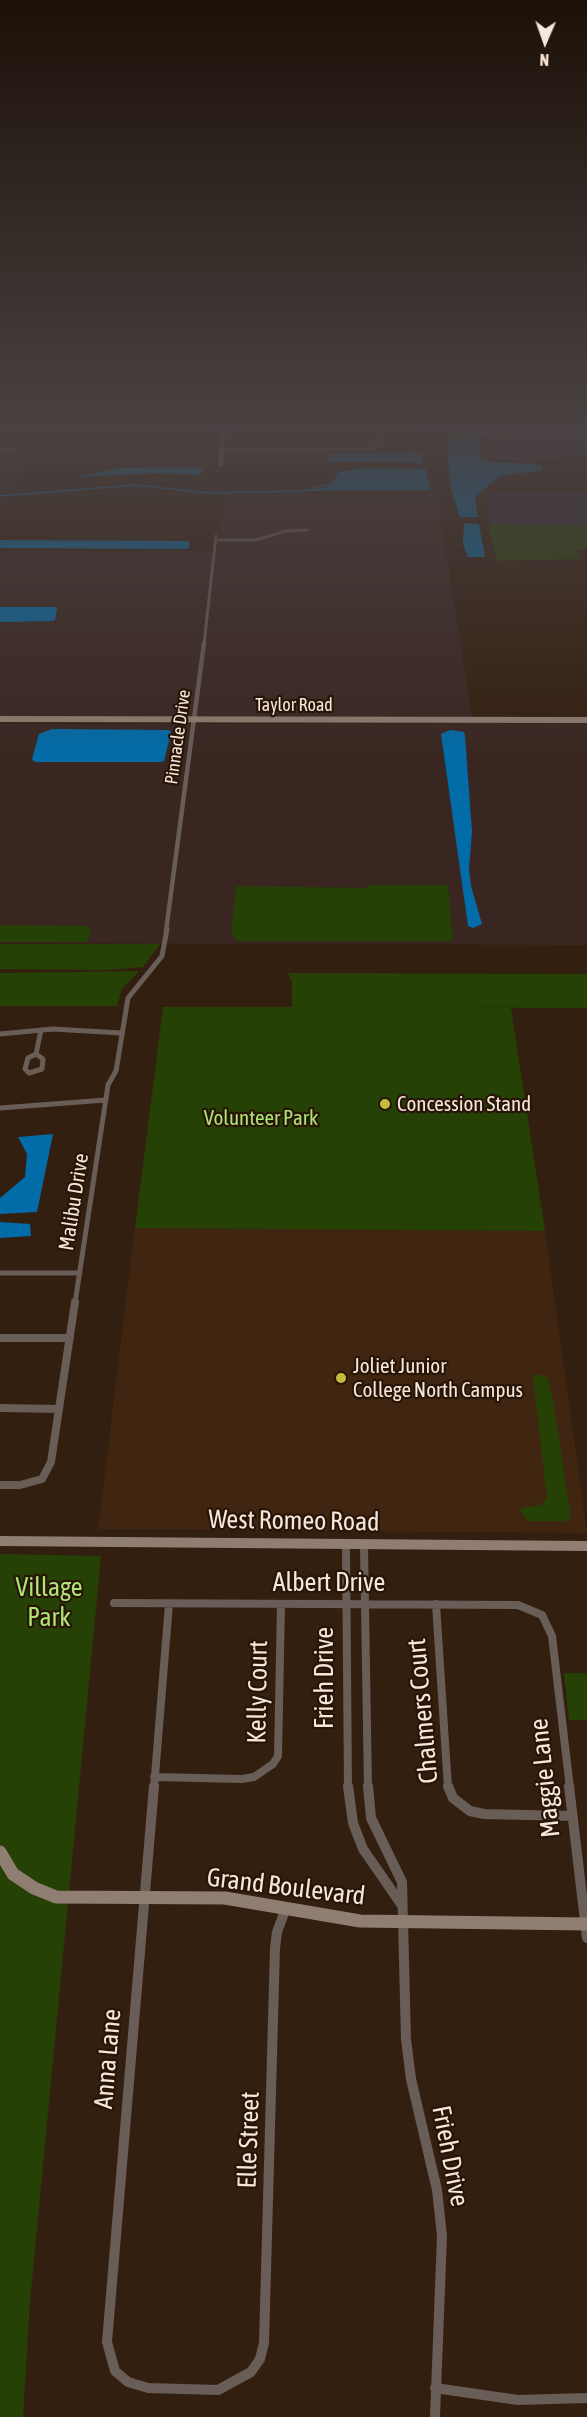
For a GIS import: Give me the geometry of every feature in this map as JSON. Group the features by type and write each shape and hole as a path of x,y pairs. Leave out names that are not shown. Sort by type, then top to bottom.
{"street":[{"name":"Pinnacle Drive","path":"165,941 195,720 215,538 256,540 270,536"},
{"name":"Taylor Road","path":"0,719 587,720"},
{"name":"Malibu Drive","path":"0,1485 20,1485 42,1479 51,1462 108,1085 116,1071 128,998 162,956 165,941"},
{"path":"0,1035 41,1030 121,1033"},
{"path":"36,1054 41,1030"},
{"path":"0,1108 106,1100"},
{"path":"0,1273 80,1273"},
{"path":"0,1338 70,1338"},
{"path":"0,1408 59,1409"},
{"name":"West Romeo Road","path":"0,1541 587,1546"},
{"name":"Frieh Drive","path":"346,1545 348,1795 353,1823 363,1849 401,1904"},
{"name":"Frieh Drive","path":"364,1545 368,1796 371,1818 402,1882 408,2059 437,2190 442,2236 442,2286 435,2417"},
{"name":"Albert Drive","path":"114,1603 518,1605 542,1615"},
{"name":"Anna Lane","path":"169,1604 106,2342 115,2371 128,2382 148,2388 218,2390 251,2372"},
{"name":"Kelly Court","path":"154,1777 242,1779 254,1777 273,1764 278,1756 281,1604"},
{"name":"Chalmers Court","path":"436,1604 447,1785 453,1798 470,1811 484,1815 572,1816"},
{"name":"Maggie Lane","path":"542,1615 552,1636 587,1938"},
{"name":"Grand Boulevard","path":"0,1852 13,1874 33,1888 56,1897 225,1898 287,1907 328,1917 404,1922 586,1923"},
{"name":"Elle Street","path":"251,2372 260,2359 264,2343 275,1948 277,1932 287,1907"},
{"path":"435,2388 518,2400 587,2398"}],"shaded area":[{"path":"220,536 443,536 472,717 0,716 0,551 218,551"},
{"path":"587,723 587,945 0,943 0,724"},
{"name":"Joliet Junior College North Campus","path":"135,1228 545,1231 587,1533 98,1529"}],"green space":[{"path":"491,536 587,536 587,549 576,551 580,559 497,561"},
{"path":"370,885 448,885 453,941 237,941 231,934 236,886 368,888"},
{"path":"4,925 87,926 90,928 88,942 0,942 0,927"},
{"path":"0,944 160,944 143,967 108,970 0,969"},
{"path":"139,971 122,989 117,1006 0,1006 0,973"},
{"name":"Volunteer Park","path":"288,973 587,974 587,1008 336,1007 511,1008 545,1231 135,1228 163,1007 292,1007 292,982"},
{"path":"537,1374 547,1377 552,1395 571,1517 566,1521 527,1521 520,1508 541,1505 547,1498 533,1376"},
{"name":"Village Park","path":"0,1554 101,1556 30,2302 23,2417 0,2417"},
{"path":"564,1673 587,1673 587,1720 569,1720"}],"water":[{"path":"463,536 481,536 485,557 468,557 463,544"},
{"path":"0,540 187,541 190,543 189,548 185,549 0,548"},
{"path":"0,607 57,608 55,620 52,621 0,622"},
{"path":"52,729 169,730 171,732 164,761 160,762 35,762 32,759 39,734"},
{"path":"450,730 464,732 465,736 472,832 469,869 471,886 482,924 473,928 468,926 441,734"},
{"path":"53,1134 37,1212 0,1214 0,1198 25,1177 27,1154 18,1137"},
{"path":"0,1222 30,1224 31,1236 0,1238"}],"place":[{"name":"Concession Stand","path":"385,1104"},
{"name":"Joliet Junior College North Campus","path":"341,1378"}]}
